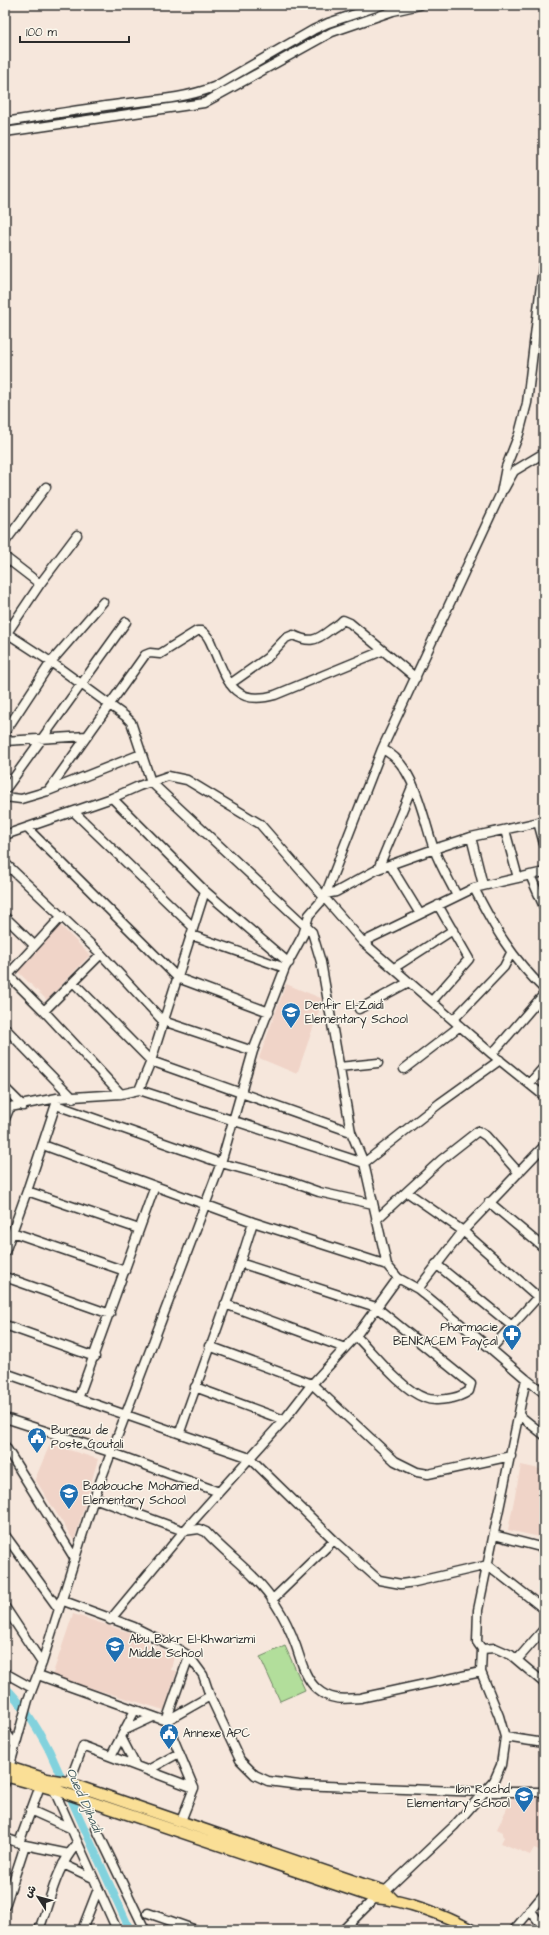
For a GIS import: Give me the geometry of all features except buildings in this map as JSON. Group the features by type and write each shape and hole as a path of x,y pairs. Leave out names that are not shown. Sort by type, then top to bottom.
{"main road":[{"path":"6,1774 44,1783 67,1782 385,1891 393,1900"},
{"path":"44,1783 56,1790 375,1898 393,1900 432,1913 472,1930"}],"street":[{"path":"5,122 121,104 181,97 198,93 214,87 328,23 382,5"},
{"path":"5,132 204,103 332,32 393,11 420,5"},
{"path":"501,494 506,467 519,434 527,403 544,259"},
{"path":"6,1774 28,1700 38,1676 94,1498 110,1452 221,1163 242,1094 253,1051 287,965 306,925 309,915 325,896 382,748 501,494 514,471 544,453"},
{"path":"5,542 46,487"},
{"path":"77,535 40,584 6,634 51,662 110,703 131,722 140,754 151,782 312,932 321,962 351,1132 364,1163 387,1265 398,1278 418,1289 492,1349 526,1380 544,1393"},
{"path":"5,557 40,584"},
{"path":"5,732 51,662 103,602"},
{"path":"230,684 267,658 286,638 293,635 304,640 312,640 325,635 343,620 354,627 416,678"},
{"path":"5,790 44,738 126,622"},
{"path":"48,791 145,655 150,653 160,654 197,631 202,631 209,638 230,684 242,696 251,699 262,699 382,651"},
{"path":"5,741 87,736"},
{"path":"382,748 403,768 422,807 434,849 456,896"},
{"path":"5,797 21,799 48,791 140,754"},
{"path":"5,835 74,812 168,776 187,780 242,812 270,833 363,942 492,1054 544,1096"},
{"path":"378,869 412,787"},
{"path":"112,798 206,891 287,965"},
{"path":"74,812 192,931 287,965"},
{"path":"325,896 336,892 378,869 471,837 541,822 544,844"},
{"path":"27,828 178,978 269,1012"},
{"path":"505,830 518,878"},
{"path":"471,837 483,885"},
{"path":"5,863 101,954 163,1021 253,1051"},
{"path":"390,865 420,914"},
{"path":"363,942 474,888 544,872"},
{"path":"530,875 544,907"},
{"path":"474,888 497,932 543,995 492,1054"},
{"path":"139,1090 151,1061 206,891"},
{"path":"432,1001 469,959 438,905"},
{"path":"62,916 6,973 44,1011 121,1094"},
{"path":"5,918 34,945"},
{"path":"394,968 453,930"},
{"path":"453,1020 504,967 511,953"},
{"path":"44,1011 101,954"},
{"path":"73,982 151,1061 351,1132"},
{"path":"359,1009 408,982"},
{"path":"404,1069 460,1026"},
{"path":"5,1028 73,1098"},
{"path":"364,1163 440,1103 500,1060"},
{"path":"339,1067 378,1063"},
{"path":"529,1084 544,1066"},
{"path":"5,1088 23,1106"},
{"path":"5,1119 7,1107 56,1102 73,1098 121,1094 139,1090 364,1163"},
{"path":"5,1252 28,1191 56,1102"},
{"path":"56,1102 221,1163 288,1181 319,1192 374,1204"},
{"path":"376,1220 441,1160 478,1131 486,1136 518,1173"},
{"path":"43,1144 253,1222 387,1265"},
{"path":"418,1289 463,1231 544,1146"},
{"path":"78,1399 95,1357 155,1186"},
{"path":"28,1191 139,1229"},
{"path":"407,1192 463,1231 538,1297"},
{"path":"489,1202 544,1248"},
{"path":"180,1432 253,1222"},
{"path":"12,1232 125,1271"},
{"path":"240,1263 376,1307 471,1384 469,1390 457,1398 436,1400 416,1394 401,1382 356,1336"},
{"path":"436,1264 512,1326"},
{"path":"5,1277 110,1314"},
{"path":"110,1620 184,1531 284,1420 312,1384 356,1336 398,1278"},
{"path":"492,1349 544,1290"},
{"path":"225,1304 345,1348"},
{"path":"5,1326 95,1357"},
{"path":"209,1346 312,1384 396,1461 417,1472 428,1474 511,1456"},
{"path":"5,1373 125,1415 180,1432 250,1458 334,1540 379,1580 384,1582 401,1584 414,1582 488,1565"},
{"path":"343,1930 375,1898 385,1891 454,1826 494,1781 501,1765 505,1737 499,1716 481,1672 482,1649 477,1642 478,1610 526,1380"},
{"path":"195,1387 284,1420"},
{"path":"519,1415 544,1436"},
{"path":"5,1418 110,1452 219,1492"},
{"path":"5,1446 75,1559"},
{"path":"94,1498 184,1531 199,1529 206,1532 245,1567 272,1600 293,1639 310,1681 318,1690 336,1699 360,1698 481,1672"},
{"path":"494,1535 544,1548"},
{"path":"6,1539 60,1604 134,1627 189,1656 202,1675 210,1696 240,1760 255,1775 268,1781 299,1785 483,1792 544,1792"},
{"path":"272,1600 334,1540"},
{"path":"488,1565 544,1609"},
{"path":"5,1607 42,1663"},
{"path":"516,1660 544,1629"},
{"path":"482,1649 496,1648 511,1655 544,1683"},
{"path":"181,1821 194,1788 166,1721 189,1656"},
{"path":"5,1673 32,1688"},
{"path":"38,1676 166,1721"},
{"path":"166,1721 210,1696"},
{"path":"111,1756 135,1710"},
{"path":"123,1733 153,1716"},
{"path":"5,1731 15,1745"},
{"path":"123,1733 136,1766"},
{"path":"505,1737 544,1743"},
{"path":"67,1782 84,1746 194,1788"},
{"path":"148,1770 179,1753"},
{"path":"5,1906 30,1810 44,1783"},
{"path":"56,1790 70,1828 117,1930"},
{"path":"30,1810 70,1828"},
{"path":"96,1828 145,1930"},
{"path":"5,1838 22,1844 68,1854"},
{"path":"39,1930 63,1864 68,1854 77,1844"},
{"path":"63,1864 93,1878"},
{"path":"82,1930 98,1889"},
{"path":"514,1930 544,1894"},
{"path":"530,1910 544,1928"},
{"path":"148,1913 196,1930"}],"shaded area":[{"path":"60,925 90,955 47,1000 16,970"},
{"name":"Denfir El-Zaidi Elementary School","path":"286,984 323,999 297,1074 259,1058"},
{"name":"Baabouche Mohamed Elementary School","path":"50,1444 98,1459 74,1541 35,1479"},
{"path":"521,1465 544,1470 544,1538 508,1530"},
{"name":"Abu Bakr El-Khwarizmi Middle School","path":"73,1614 137,1635 139,1640 174,1656 171,1670 177,1671 164,1710 52,1676"},
{"name":"Ibn Rochd Elementary School","path":"513,1796 544,1796 544,1852 534,1848 530,1855 501,1843 504,1837 502,1835 503,1832 497,1829"}],"green space":[{"path":"285,1646 305,1690 280,1701 260,1657"}],"waterway":[{"name":"Oued Djihadi","path":"5,1687 30,1717 49,1750 130,1930"}],"place":[{"name":"Denfir El-Zaidi Elementary School","path":"291,1029"},
{"name":"Pharmacie BENKACEM Fayçal","path":"512,1351"},
{"name":"Bureau de Poste Goutali","path":"37,1454"},
{"name":"Baabouche Mohamed Elementary School","path":"69,1510"},
{"name":"Abu Bakr El-Khwarizmi Middle School","path":"115,1663"},
{"name":"Annexe APC","path":"169,1750"},
{"name":"Ibn Rochd Elementary School","path":"524,1813"}]}
